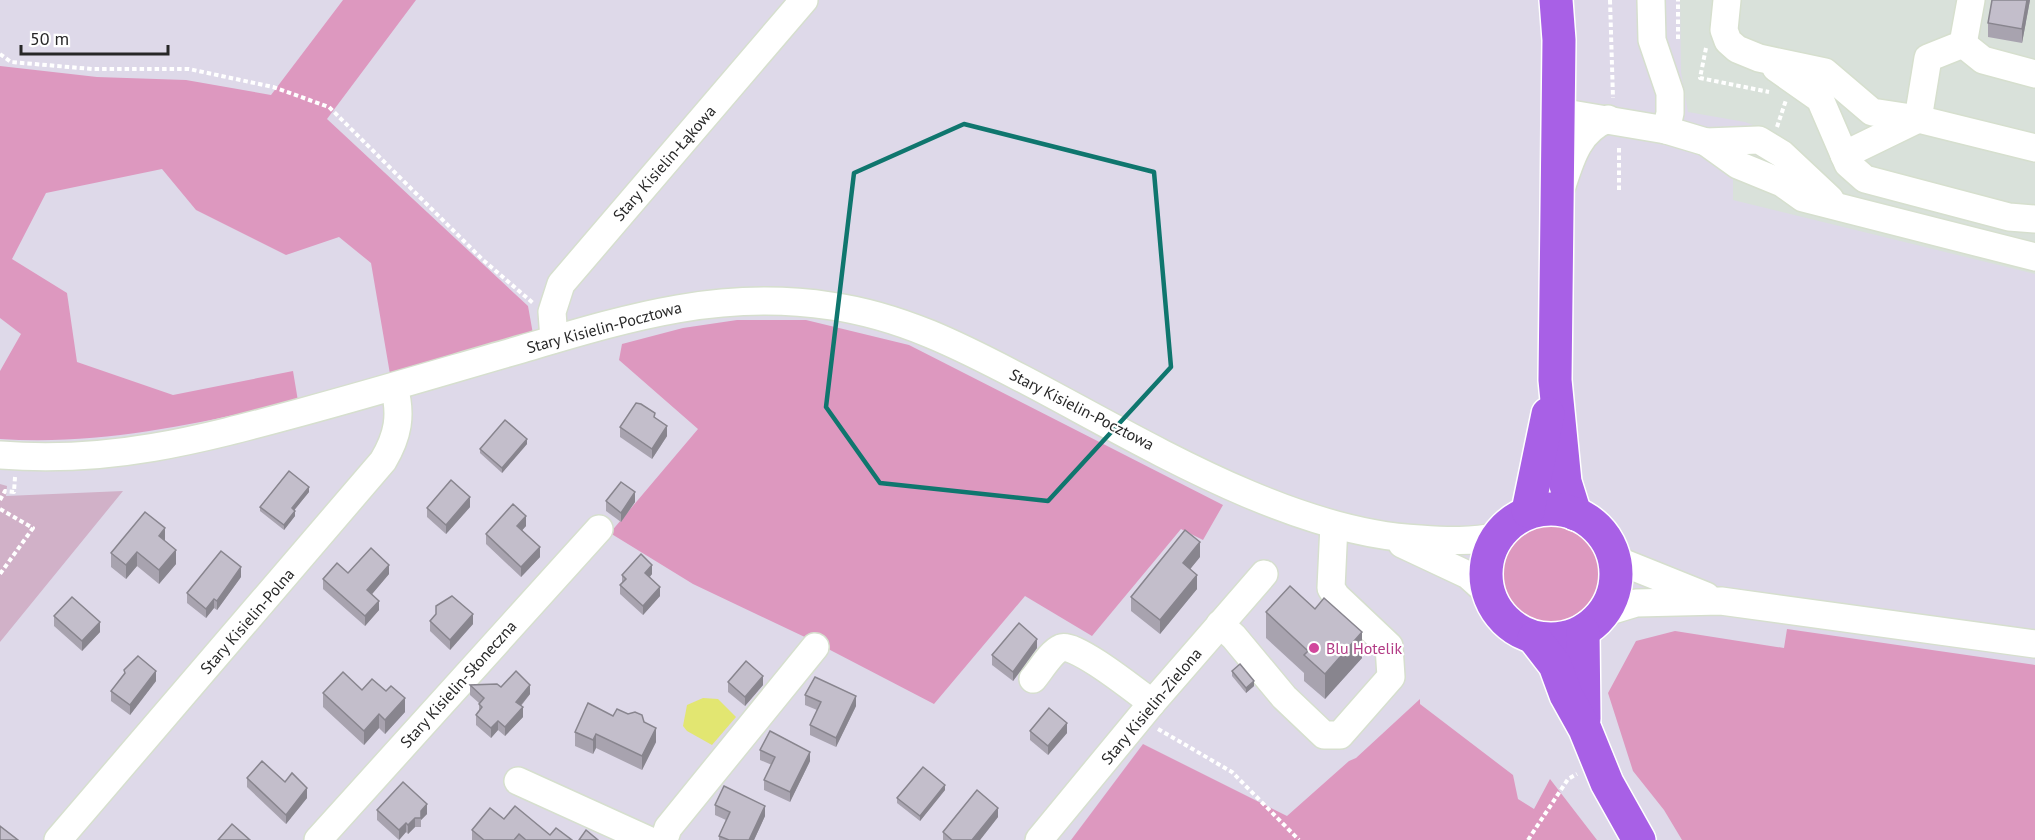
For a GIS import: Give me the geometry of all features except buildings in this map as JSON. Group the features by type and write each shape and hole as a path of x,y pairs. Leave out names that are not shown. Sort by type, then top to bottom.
{"main road":[{"path":"1556,0 1559,40 1559,112 1555,380 1565,482 1575,514"},
{"path":"1528,511 1555,380"},
{"path":"1558,508 1575,514 1602,534 1614,559 1616,585 1611,602 1593,622 1562,640 1534,638 1516,630 1504,620 1488,592 1485,573 1489,552 1498,536 1509,524 1528,511 1558,508"},
{"path":"1585,729 1593,622"},
{"path":"1534,638 1555,665 1566,695 1585,729 1598,762 1639,840"}],"street":[{"name":"Stary Kisielin-Łąkowa","path":"555,339 552,312 561,284 804,0"},
{"path":"1651,0 1652,40 1670,93 1666,130"},
{"path":"1726,0 1724,30 1728,41 1737,49 1759,58 1795,79 1820,99 1833,124 1848,164 1865,179 2008,217 2035,219"},
{"path":"1963,44 1971,0"},
{"path":"1918,119 1928,58 1963,44"},
{"path":"1963,44 1983,60 2035,74"},
{"path":"1759,58 1825,72 1872,112 1918,119 2035,148"},
{"path":"1559,112 1614,119 1666,130 1706,142 1759,140 1782,154 1817,189 1840,207"},
{"path":"1558,201 1569,162 1581,139 1588,129 1614,119"},
{"path":"1844,155 1918,119"},
{"path":"1706,142 1738,165 1782,183 1803,198 2035,257"},
{"name":"Stary Kisielin-Pocztowa","path":"8,463 109,455 195,441 394,387 629,317 685,305 737,300 790,301 869,312 945,339 1198,470 1285,508 1334,525 1388,538 1463,542 1498,536"},
{"name":"Stary Kisielin-Polna","path":"58,840 383,461 395,441 399,423 394,387"},
{"path":"1220,624 1234,637 1284,697 1324,735 1340,735 1391,677 1389,646 1336,596 1331,588 1334,525"},
{"name":"Stary Kisielin-Słoneczna","path":"318,840 599,529"},
{"name":"Stary Kisielin-Pocztowa","path":"1388,538 1468,575 1488,592"},
{"path":"1614,559 1721,601"},
{"name":"Stary Kisielin-Zielona","path":"1040,840 1145,710 1264,574"},
{"path":"1593,622 1636,603 1721,601 2035,644"},
{"path":"1033,679 1059,648 1067,646 1084,655 1145,710"},
{"path":"664,840 668,828 815,647"},
{"path":"518,781 648,840"}],"path":[{"path":"1610,0 1619,190"},
{"path":"1677,47 1678,0"},
{"path":"1707,45 1700,78 1787,96 1771,147"},
{"path":"0,54 11,62 92,69 189,69 273,87 329,107 483,260 532,303 552,312"},
{"path":"0,500 4,491 14,492 8,463"},
{"path":"0,509 33,528 0,574"},
{"path":"1145,710 1232,772 1299,840"},
{"path":"1528,840 1568,779 1598,762"}],"highlighted area":[{"path":"964,124 1154,172 1171,367 1048,501 880,483 826,407 854,173"}],"shaded area":[{"path":"343,0 416,0 327,119 528,306 533,334 390,374 371,263 339,237 286,255 196,210 162,169 46,193 12,259 67,293 77,362 173,395 293,371 298,401 187,425 113,436 76,439 0,439 0,371 21,334 0,318 0,66 97,77 186,80 271,95"},
{"path":"1680,0 2035,0 2035,274 1733,200 1733,172 1771,169 1775,158 1768,131 1745,122 1688,112 1681,72"},
{"path":"737,320 806,320 909,345 1223,505 1203,540 1181,529 1092,636 1025,596 934,704 809,639 693,584 610,533 698,429 619,360 622,344 683,328"},
{"path":"0,484 7,486 6,496 123,491 0,642"},
{"path":"1550,524 1570,528 1587,539 1598,556 1602,576 1598,596 1587,613 1570,624 1550,628 1530,624 1513,613 1502,596 1498,576 1502,556 1513,539 1530,528"},
{"path":"1787,629 2035,665 2035,840 1682,840 1664,810 1633,771 1608,693 1636,641 1675,631 1784,648"},
{"path":"703,698 718,699 736,717 712,745 687,731 683,726 687,705"},
{"path":"1420,699 1420,704 1513,775 1518,799 1534,809 1550,779 1597,840 1071,840 1143,744 1287,816 1349,761 1356,758"}],"place":[{"name":"Blu Hotelik","path":"1314,648"}]}
